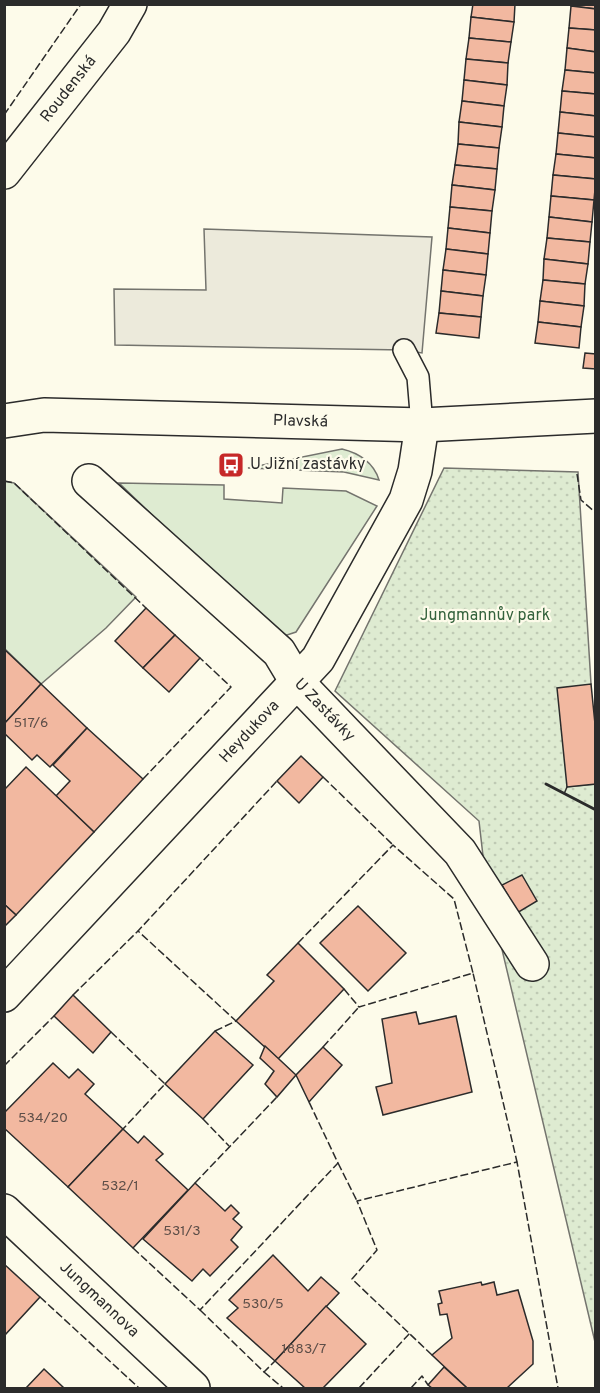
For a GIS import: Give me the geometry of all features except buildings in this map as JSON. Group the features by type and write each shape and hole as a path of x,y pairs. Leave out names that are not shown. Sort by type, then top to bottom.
{"street":[{"name":"Roudenská","path":"4,172 114,32 130,4"},
{"name":"Plavská","path":"4,421 44,415 422,424 596,416"},
{"name":"Heydukova","path":"4,995 318,659 406,500 415,471 422,424"},
{"name":"U Zastávky","path":"89,481 279,652 297,682 460,852 532,964"},
{"name":"Jungmannova","path":"4,1211 193,1389"}],"lane":[{"path":"404,350 418,377 422,424"}],"green space":[{"path":"342,449 354,453 370,464 379,480 344,472 248,468"},
{"name":"Jungmannův park","path":"444,468 578,472 591,684 567,787 595,784 595,1342 486,882 479,821 335,691"},
{"path":"4,481 14,483 136,597 106,628 41,684 5,649"},
{"path":"119,483 224,485 224,499 282,503 283,488 346,491 377,506 296,632 284,636 274,633"}],"shaded area":[{"path":"204,229 432,237 422,353 404,350 115,345 114,289 206,290"}],"fence":[{"path":"4,115 81,4"},
{"path":"577,474 581,500 596,513"},
{"path":"4,481 14,483 146,608"},
{"path":"143,779 231,687 200,658"},
{"path":"323,777 393,845"},
{"path":"215,1031 236,1021 138,931 277,781"},
{"path":"564,794 567,787"},
{"path":"298,943 393,845 454,899 473,973"},
{"path":"73,995 138,931"},
{"path":"344,989 359,1007 473,973 517,1162"},
{"path":"323,1047 359,1007"},
{"path":"4,1066 54,1016"},
{"path":"111,1032 165,1084 123,1129"},
{"path":"195,1183 277,1097"},
{"path":"133,1248 200,1310 338,1163 309,1102"},
{"path":"203,1119 229,1146"},
{"path":"432,1355 352,1279 377,1250 357,1201 517,1162 558,1388"},
{"path":"338,1163 357,1201"},
{"path":"40,1297 139,1388"},
{"path":"200,1310 264,1372 275,1361"},
{"path":"359,1388 410,1333"},
{"path":"264,1372 283,1388"},
{"path":"411,1388 422,1376 428,1385"}],"wall":[{"path":"546,784 596,810"}],"place":[{"name":"U Jižní zastávky","path":"231,465"}]}
